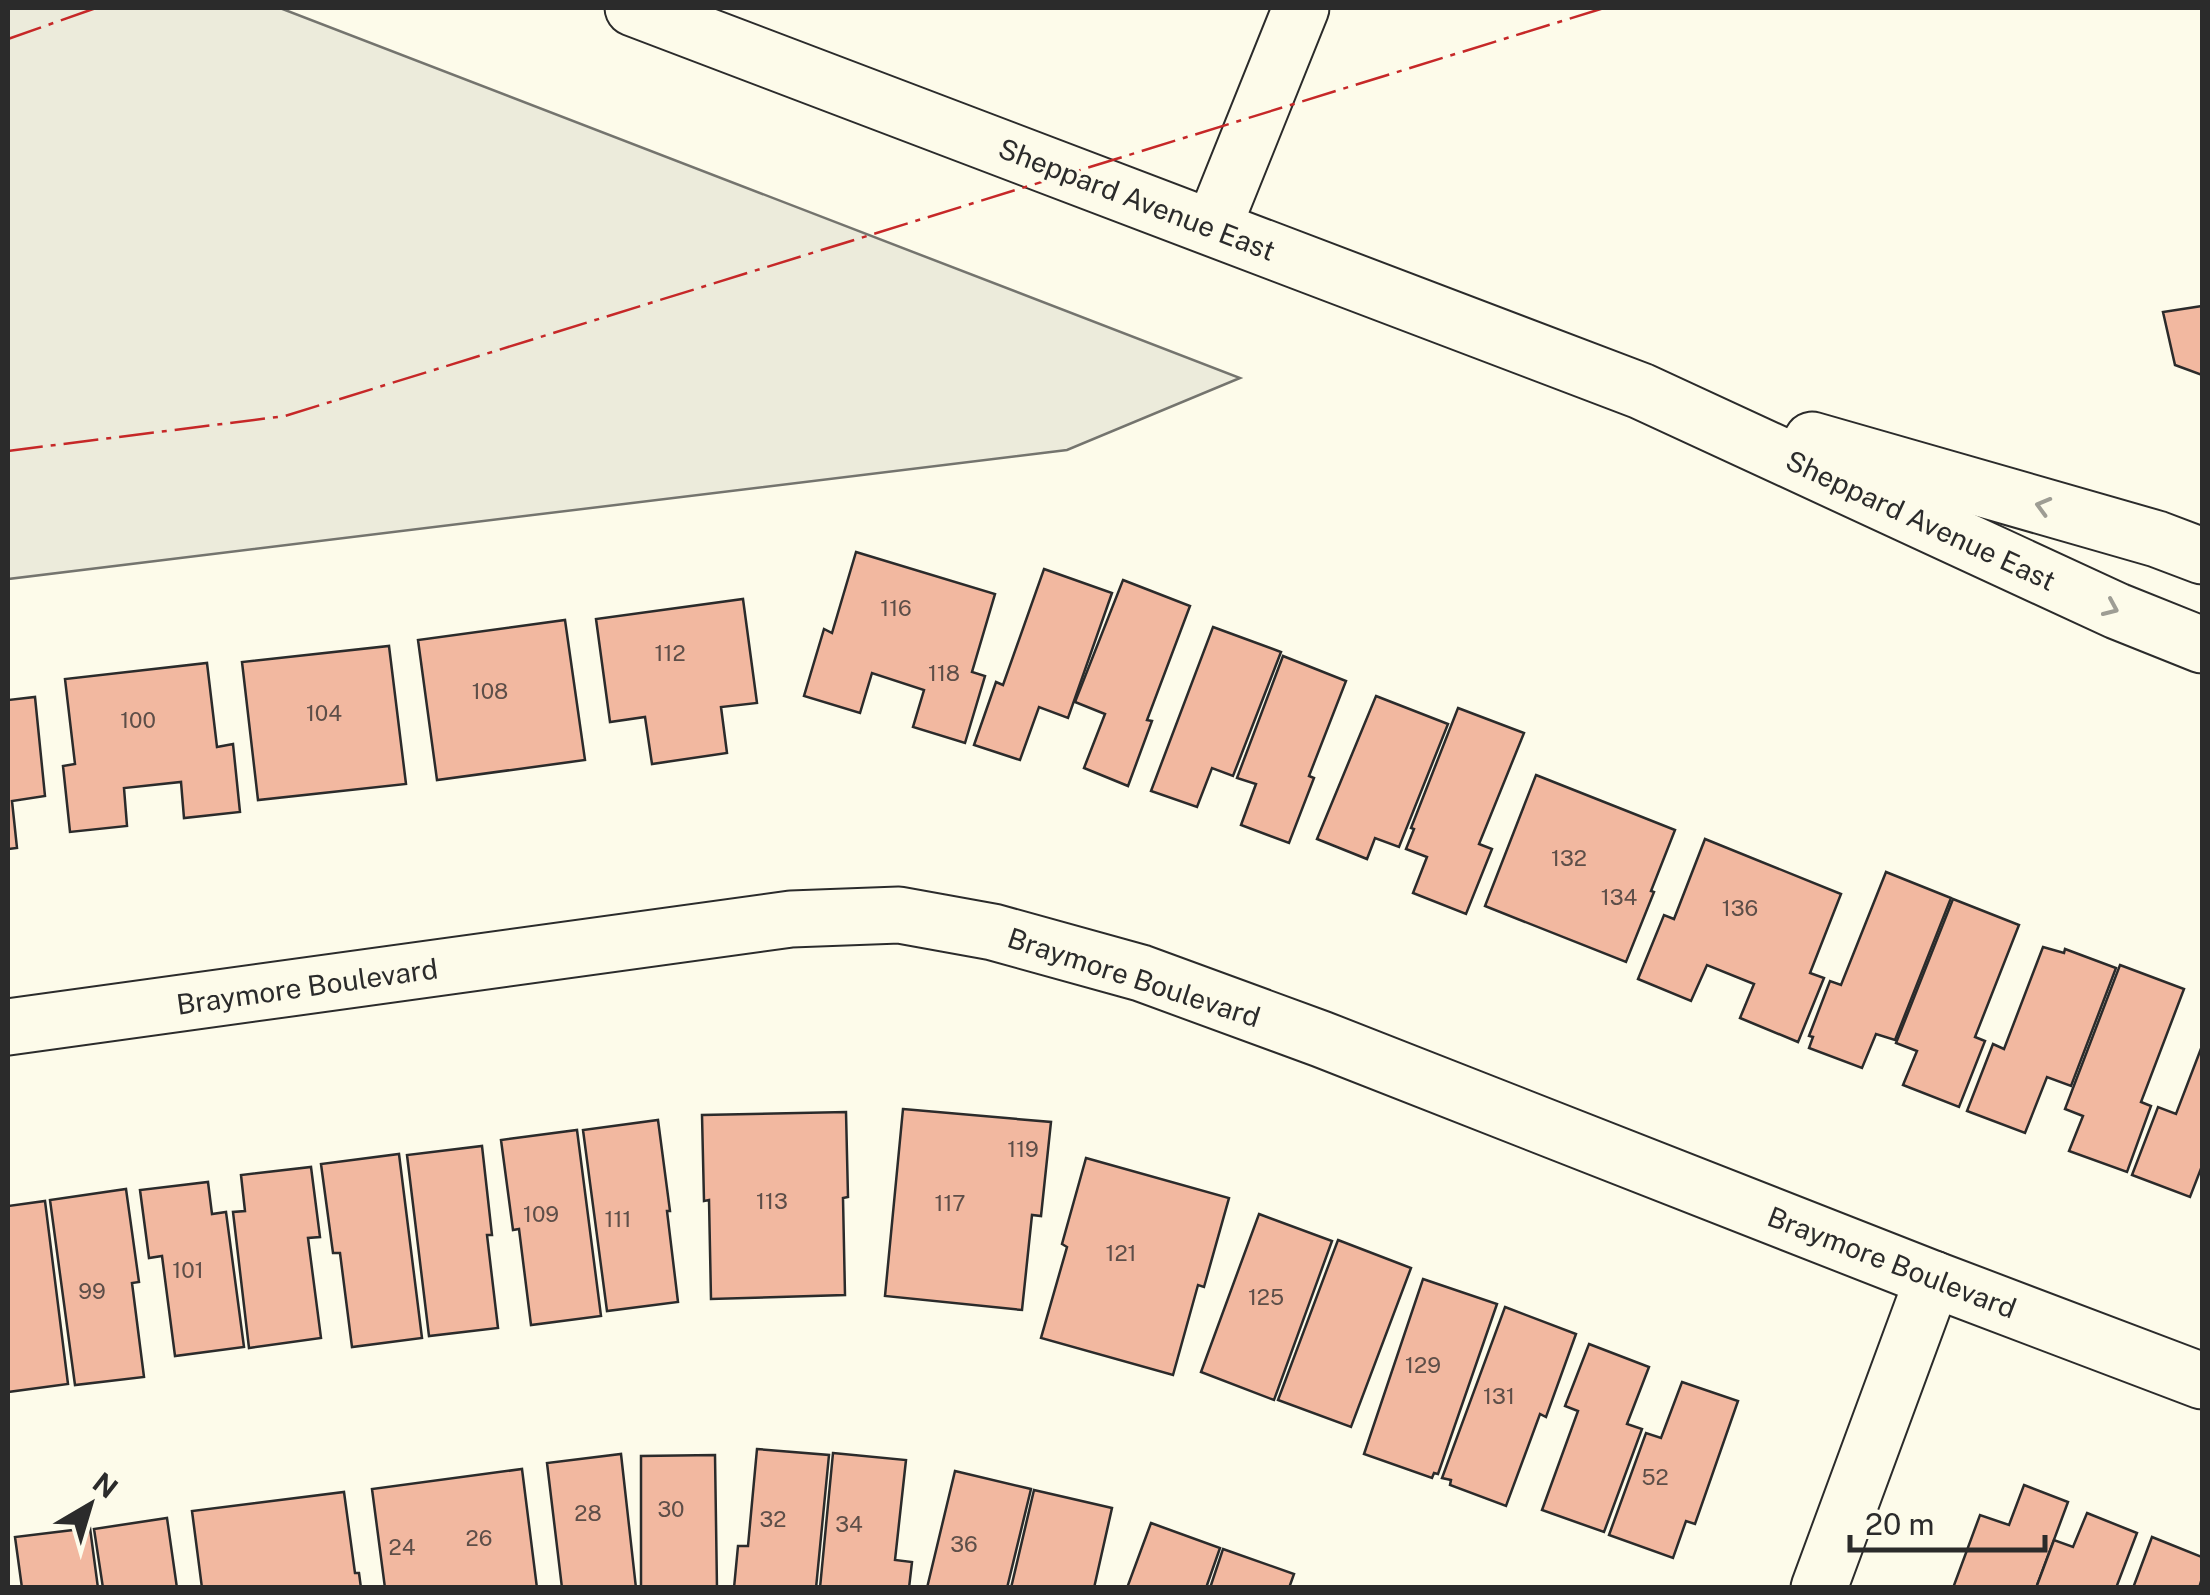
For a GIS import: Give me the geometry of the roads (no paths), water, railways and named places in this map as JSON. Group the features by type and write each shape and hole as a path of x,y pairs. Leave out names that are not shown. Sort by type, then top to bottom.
{"street":[{"name":"Sheppard Avenue East","path":"633,8 1641,391 2116,610 2202,645"},
{"path":"1212,227 1301,8"},
{"name":"Sheppard Avenue East","path":"1641,391 2158,539 2202,556"},
{"name":"Braymore Boulevard","path":"8,1027 791,919 899,915 993,932 1141,973 1321,1039 2202,1381"},
{"path":"1819,1588 1933,1279"}]}
